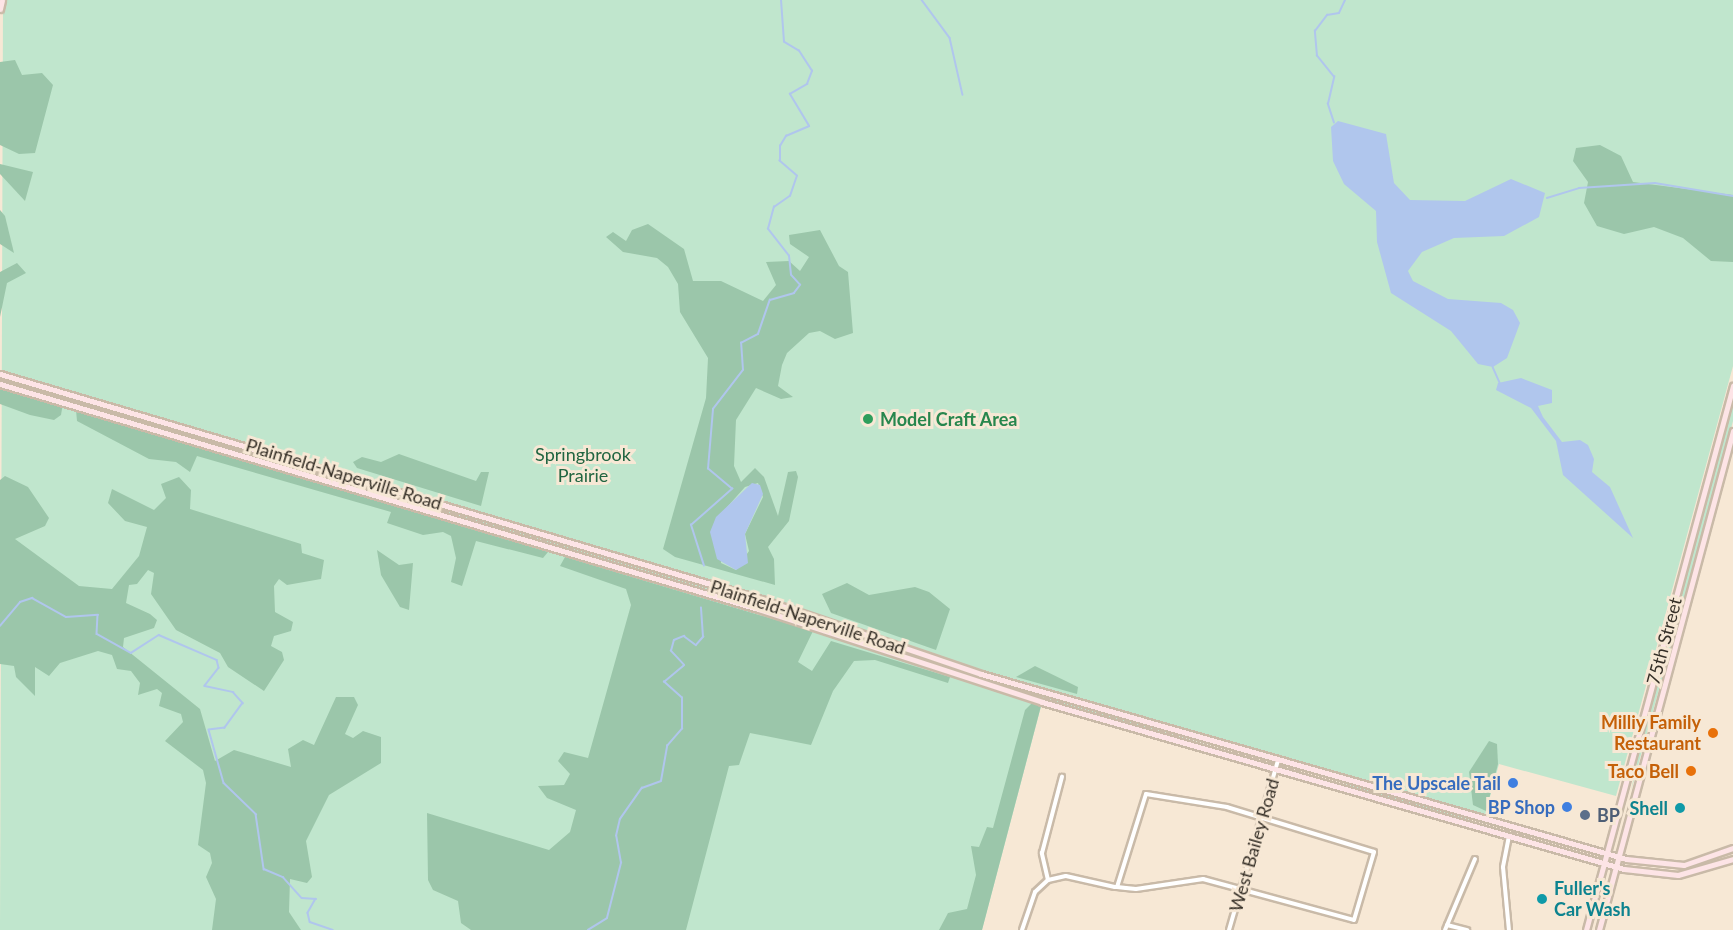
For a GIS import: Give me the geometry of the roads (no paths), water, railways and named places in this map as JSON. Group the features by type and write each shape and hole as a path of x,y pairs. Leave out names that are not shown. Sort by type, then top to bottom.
{"main road":[{"path":"0,9 3,0"},
{"name":"Plainfield-Naperville Road","path":"0,374 1278,760 1618,857 1684,865 1733,848"},
{"name":"Plainfield-Naperville Road","path":"0,384 1276,769 1615,866 1678,875 1733,860"},
{"name":"75th Street","path":"1586,930 1733,386"},
{"name":"75th Street","path":"1599,930 1733,431"}],"street":[{"name":"West Bailey Road","path":"1229,930 1278,760"},
{"path":"1048,880 1042,853 1062,777"},
{"path":"1022,930 1031,898 1048,880 1070,876 1118,887 1148,888 1196,878 1351,920 1359,914 1373,849 1262,817 1144,795 1118,887"},
{"path":"1509,835 1503,867 1509,930"},
{"path":"1467,930 1446,927 1475,859"}],"water":[{"path":"1338,121 1386,134 1394,183 1410,200 1465,201 1511,179 1545,193 1539,217 1504,236 1454,238 1422,252 1408,271 1413,281 1448,299 1501,303 1513,310 1520,323 1507,358 1493,367 1478,364 1451,331 1391,293 1377,242 1376,211 1344,184 1333,161 1331,127"},
{"path":"1521,378 1552,390 1552,403 1538,406 1543,417 1562,442 1580,440 1588,445 1594,459 1592,472 1610,487 1633,538 1563,475 1556,441 1531,408 1496,390 1498,383"},
{"path":"752,483 760,485 763,494 745,534 748,563 736,570 717,559 710,532 716,517"}],"waterway":[{"path":"704,566 691,525 732,489 708,469 713,409 743,370 741,343 758,334 770,300 794,293 800,285 791,275 789,256 768,229 774,207 790,196 797,176 780,161 780,146 786,136 809,126 790,94 807,84 812,71 799,51 784,42 781,0"},
{"path":"922,0 950,38 963,95"},
{"path":"1334,123 1328,104 1334,77 1317,56 1315,31 1327,15 1339,13 1345,0"},
{"path":"1547,198 1579,188 1655,183 1733,196"},
{"path":"1493,367 1500,383"},
{"path":"0,626 20,602 32,598 66,617 98,615 97,634 131,653 159,635 217,660 219,668 205,686 233,692 243,703 225,728 209,730 224,783 256,814 264,869 283,877 302,898 316,899 308,913 310,922 333,930"},
{"path":"588,930 607,918 621,863 616,836 620,819 642,788 661,781 667,746 682,729 682,698 664,682 684,665 671,651 674,640 684,636 696,645 703,637 701,608"}],"place":[{"name":"Model Craft Area","path":"868,419"},
{"name":"Milliy Family Restaurant","path":"1713,733"},
{"name":"Taco Bell","path":"1691,771"},
{"name":"The Upscale Tail","path":"1513,783"},
{"name":"BP Shop","path":"1567,807"},
{"name":"Shell","path":"1680,808"},
{"name":"BP","path":"1585,815"},
{"name":"Fuller's Car Wash","path":"1542,899"}],"park label":[{"name":"Springbrook Prairie","path":"583,465"}]}
